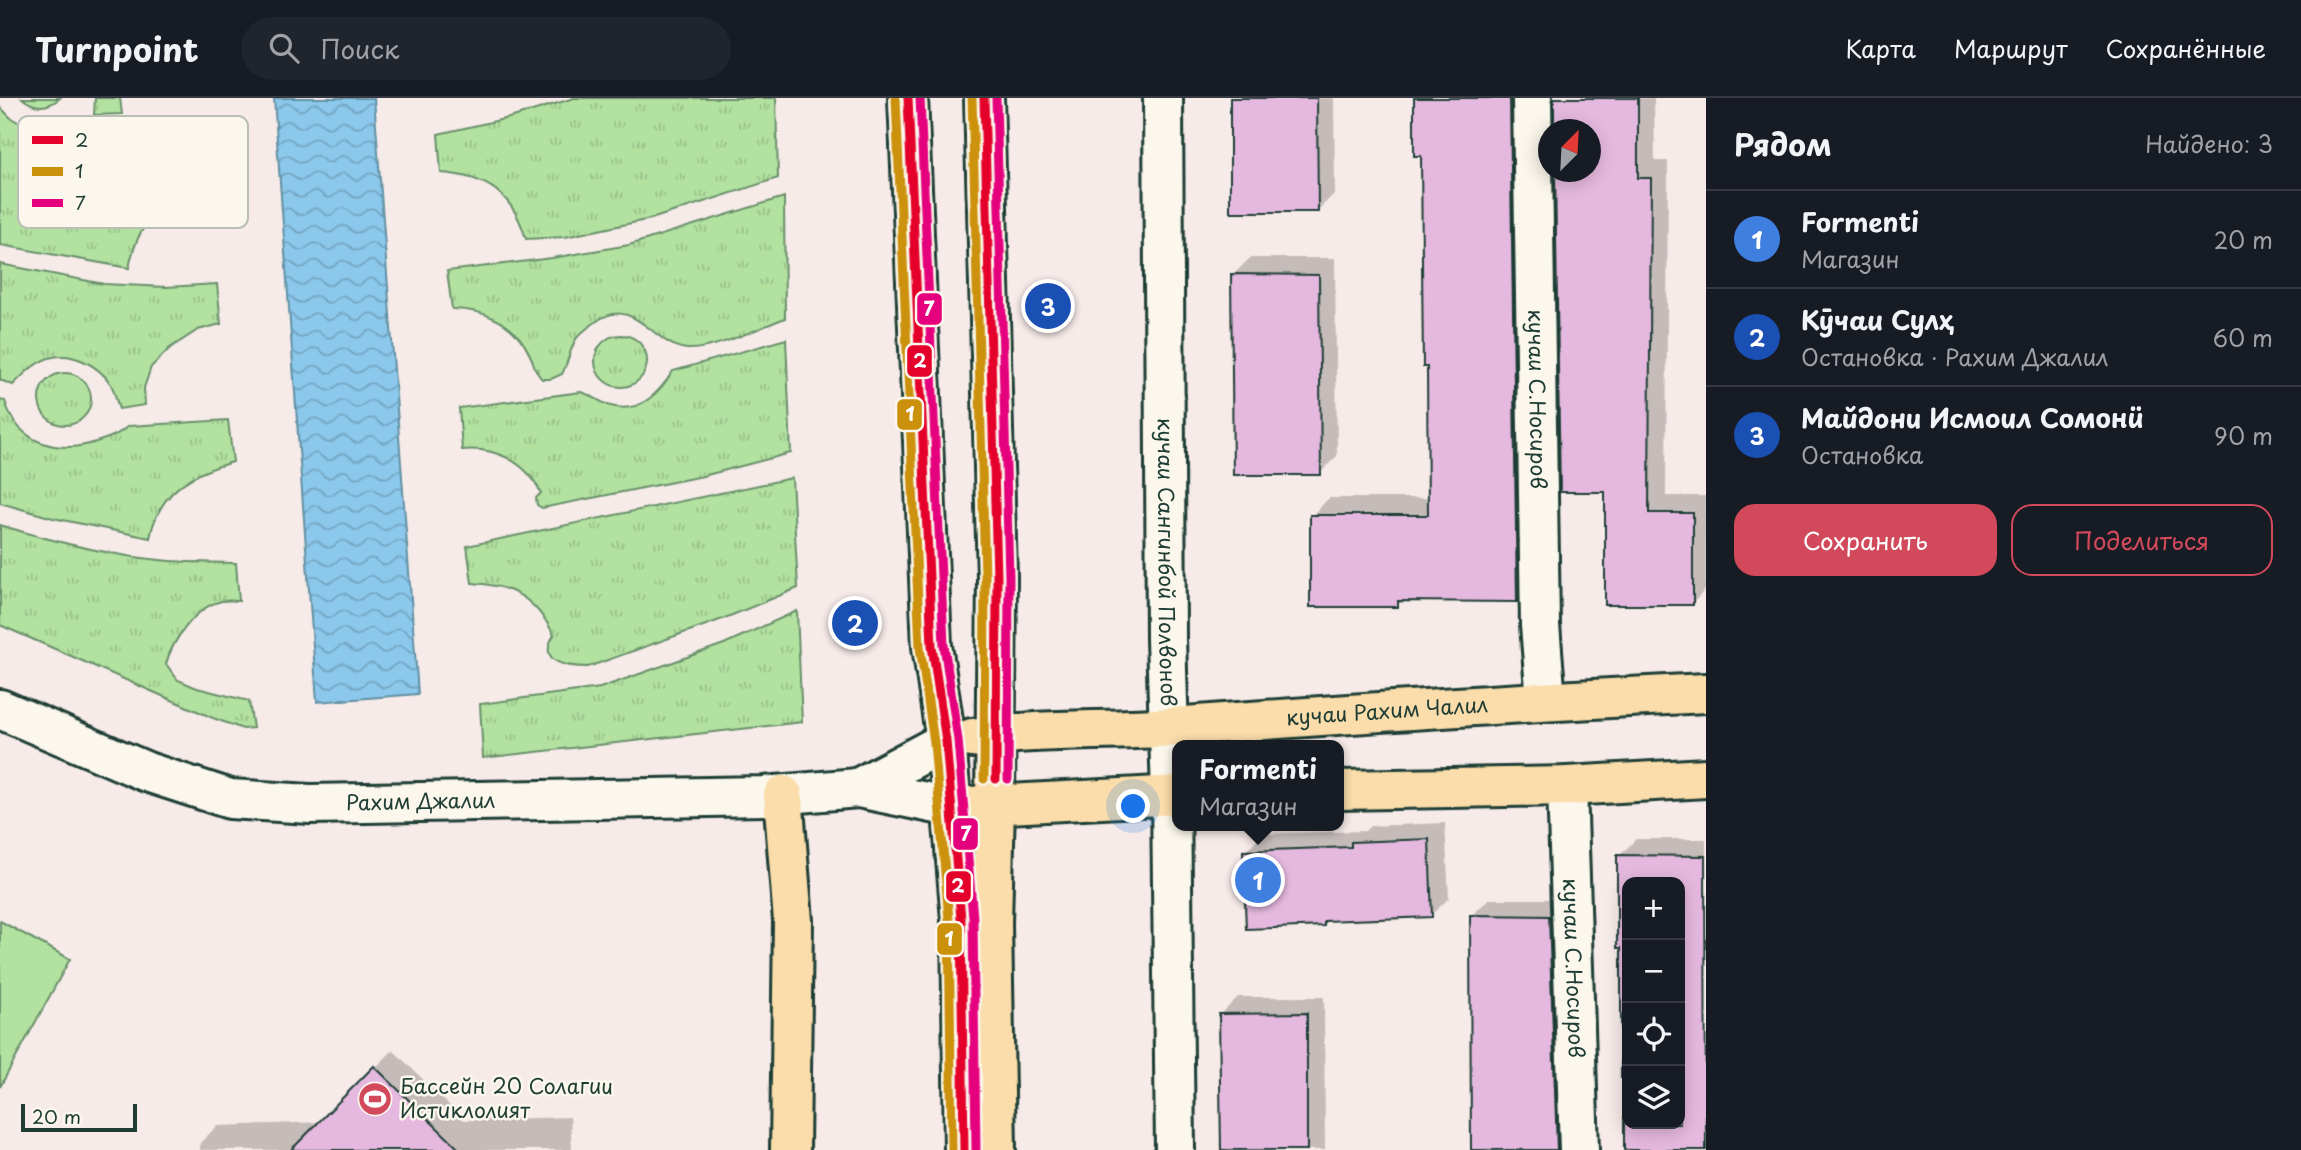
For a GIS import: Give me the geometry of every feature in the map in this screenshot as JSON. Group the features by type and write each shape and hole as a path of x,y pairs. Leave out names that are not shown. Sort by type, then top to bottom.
{"main road":[{"path":"908,98 932,646 946,741 961,919 964,1150"},
{"path":"984,98 997,578 992,924 996,1150"},
{"name":"кучаи Рахим Чалил","path":"946,741 996,734 1071,729 1170,727 1546,701 1706,693"},
{"path":"1344,790 1567,786 1706,778"},
{"path":"783,795 793,921 790,1150"},
{"path":"951,807 1172,795"}],"street":[{"name":"кучаи Сангинбой Полвонов","path":"1163,98 1166,625 1172,761"},
{"name":"кучаи С.Носиров","path":"1532,98 1540,625 1546,701"},
{"name":"Рахим Джалил","path":"0,709 147,772 230,799 310,804 783,795 858,788"},
{"path":"858,788 946,741"},
{"name":"кучаи С.Носиров","path":"1567,786 1579,1150"},
{"path":"858,788 951,807"},
{"name":"кучаи Сангинбой Полвонов","path":"1174,831 1175,1150"}],"green space":[{"path":"22,98 60,98 41,106"},
{"path":"95,98 120,98 122,114 94,115"},
{"path":"574,98 776,98 778,178 651,219 565,237 526,239 514,210 495,190 471,178 441,173 438,134 513,117"},
{"path":"0,107 18,122 18,228 143,228 133,250 129,268 0,245"},
{"path":"784,197 785,318 723,342 688,349 665,340 634,318 623,314 610,314 578,336 562,374 551,379 542,379 524,344 508,327 487,315 452,309 447,271 629,245"},
{"path":"0,264 104,284 166,287 217,284 221,324 198,330 170,348 151,367 144,388 145,405 119,409 113,389 105,377 85,362 69,357 53,357 42,361 13,385 0,380"},
{"path":"621,335 640,342 647,361 640,380 621,387 602,380 595,361 602,342"},
{"path":"786,339 791,453 703,476 542,508 537,505 536,498 541,493 535,482 518,465 498,454 462,450 459,408 581,392 611,406 631,407 655,394 673,371"},
{"path":"65,373 75,375 83,381 89,389 89,409 83,417 75,423 65,425 55,423 47,417 41,409 39,399 41,389 47,381 55,375"},
{"path":"0,400 5,401 11,416 30,437 56,446 84,445 111,437 128,426 228,420 233,462 203,472 179,487 160,508 150,538 53,518 0,503"},
{"path":"792,478 798,588 720,620 588,667 564,664 552,657 549,644 554,635 539,612 521,596 499,587 472,583 467,546"},
{"path":"0,525 119,555 169,561 236,563 239,601 212,604 194,617 174,645 166,664 178,680 197,688 249,701 253,728 243,729 213,718 0,625"},
{"path":"797,611 802,722 483,758 480,704 600,688 724,644"},
{"path":"0,921 70,959 0,1087"}],"water":[{"path":"274,98 374,98 418,694 317,702"}],"building":[{"path":"1230,98 1317,98 1318,212 1230,212"},
{"path":"1414,98 1510,98 1517,602 1398,601 1398,607 1310,607 1310,515 1428,515 1427,367 1423,367 1421,156 1414,156"},
{"path":"1554,98 1638,98 1638,178 1651,178 1649,513 1693,513 1693,605 1605,605 1605,492 1560,492 1555,182 1601,182 1601,119 1554,119"},
{"path":"1231,274 1319,275 1321,475 1233,475"},
{"path":"1429,839 1432,917 1324,921 1324,926 1246,929 1243,851 1351,847 1351,842"},
{"path":"1617,855 1705,856 1706,1150 1624,1150 1624,1129 1685,1129 1685,877 1622,877 1622,1078 1621,948 1617,948"},
{"path":"1470,915 1549,916 1557,1150 1471,1150"},
{"path":"1307,1013 1307,1150 1221,1150 1219,1014"},
{"name":"Бассейн 20 Солагии Истиклолият","path":"374,1066 460,1150 291,1150"}],"transit line":[{"name":"2","path":"908,98 932,646 946,741 961,919 964,1150"},
{"name":"7","path":"920,98 944,645 958,740 973,918 976,1150"},
{"name":"1","path":"972,98 985,577 984,779"},
{"name":"2","path":"984,98 997,577 996,779"},
{"name":"7","path":"996,98 1009,577 1008,779"},
{"name":"1","path":"896,99 920,647 934,742 949,920 952,1150"}],"place":[{"name":"Майдони Исмоил Сомонӣ","path":"1048,306"},
{"name":"Кӯчаи Сулҳ","path":"855,623"},
{"name":"Formenti","path":"1258,880"},
{"name":"Бассейн 20 Солагии Истиклолият","path":"375,1099"}]}
